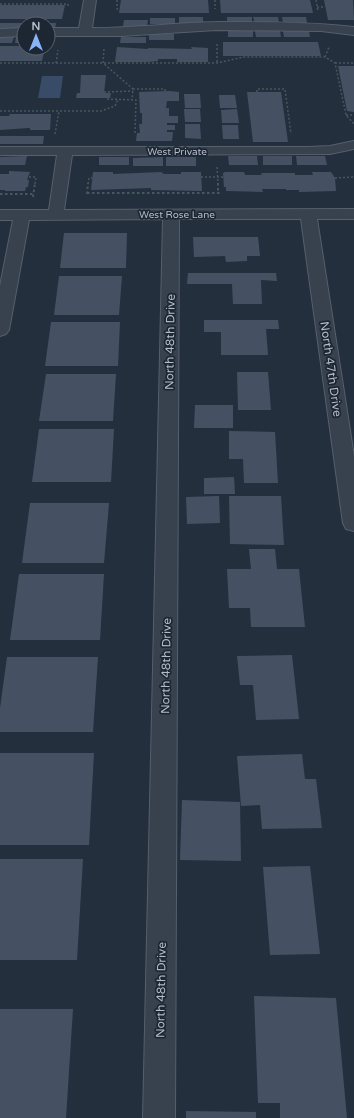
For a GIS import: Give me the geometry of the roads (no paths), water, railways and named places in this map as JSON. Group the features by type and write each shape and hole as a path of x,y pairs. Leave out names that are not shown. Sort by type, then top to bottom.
{"street":[{"path":"84,32 90,0"},
{"path":"56,32 121,32 216,26 321,27 354,31"},
{"path":"0,33 16,32"},
{"name":"West Private","path":"0,152 293,151 330,150 354,145"},
{"path":"56,214 65,152"},
{"name":"North 48th Drive","path":"159,1118 171,214"},
{"name":"North 47th Drive","path":"308,214 354,523"},
{"name":"West Rose Lane","path":"0,215 354,214"},
{"path":"0,330 22,215"}],"water":[{"path":"42,76 63,76 60,98 38,98"}]}
